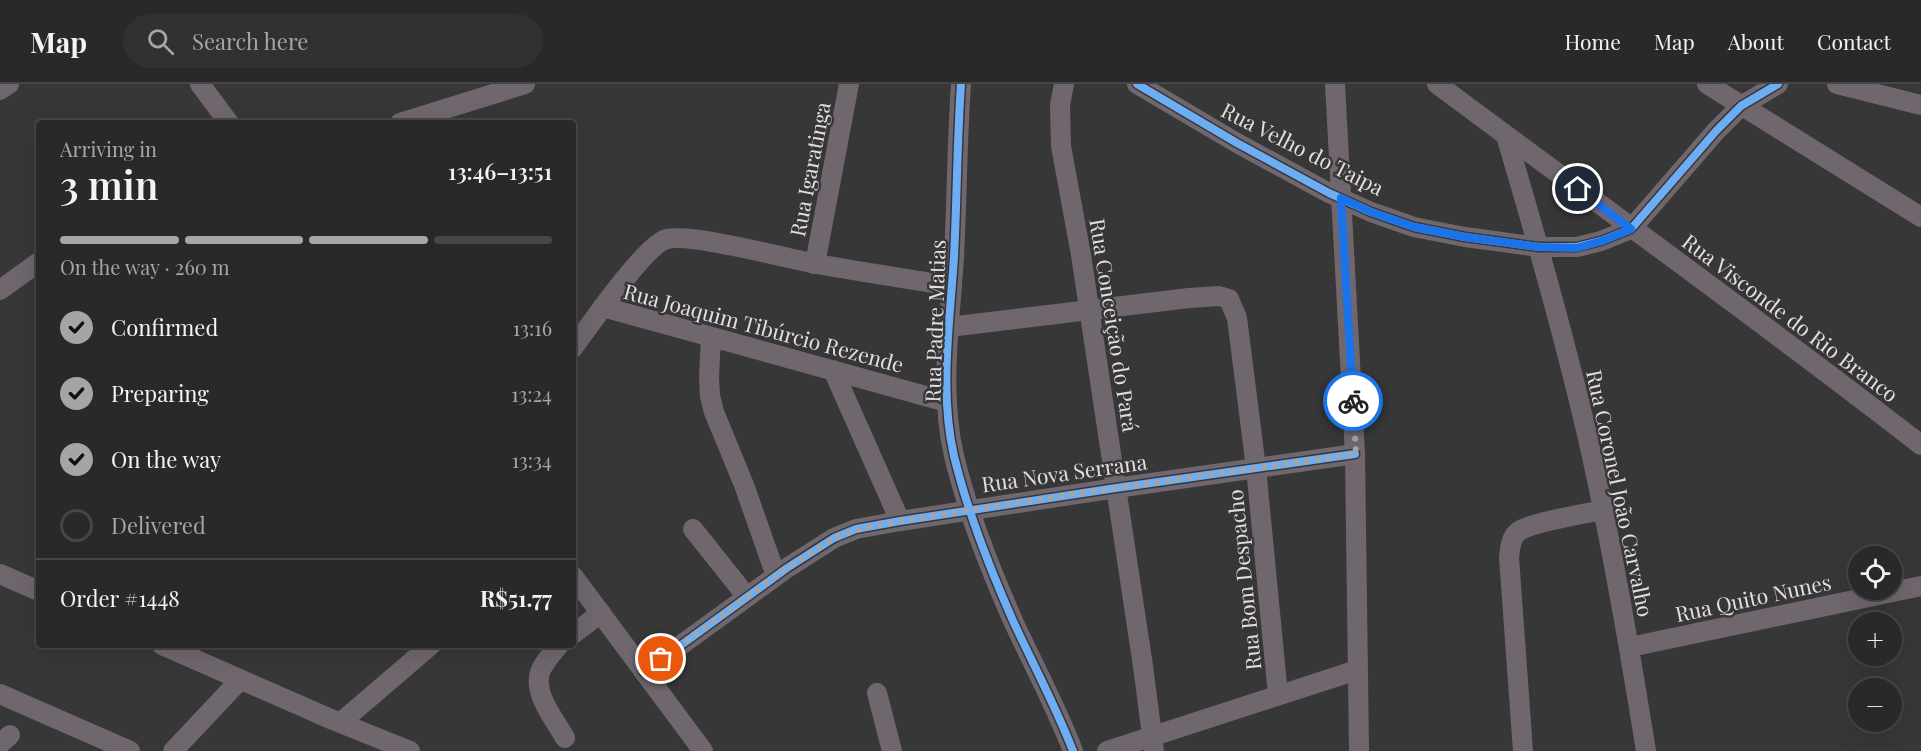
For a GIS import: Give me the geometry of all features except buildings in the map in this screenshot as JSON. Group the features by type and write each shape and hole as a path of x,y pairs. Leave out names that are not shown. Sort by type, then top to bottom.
{"street":[{"path":"0,90 9,84"},
{"path":"200,84 228,120"},
{"path":"410,120 525,84"},
{"name":"Rua Igaratinga","path":"816,264 849,84"},
{"name":"Rua Padre Matias","path":"961,84 947,402 954,454 982,547 1073,751"},
{"name":"Rua Conceição do Pará","path":"1064,84 1059,105 1061,146 1089,310 1153,744"},
{"name":"Rua Velho do Taipa","path":"1137,84 1237,143 1341,198 1371,212 1414,227 1465,237 1539,247 1577,248 1631,229"},
{"path":"1335,84 1356,454 1359,751"},
{"name":"Rua Visconde do Rio Branco","path":"1437,84 1813,361 1921,445"},
{"path":"1707,84 1921,217"},
{"path":"1631,229 1716,131 1743,107 1778,84"},
{"path":"1837,84 1921,105"},
{"name":"Rua Coronel João Carvalho","path":"1506,136 1539,247 1591,451 1630,647 1646,751"},
{"path":"576,344 640,262 665,240 679,239 714,243 816,264 952,286"},
{"path":"0,290 36,264"},
{"name":"Rua Bom Despacho","path":"1089,310 1189,298 1219,296 1229,299 1237,318 1256,468 1278,695"},
{"name":"Rua Joaquim Tibúrcio Rezende","path":"603,308 947,402"},
{"path":"949,327 1089,310"},
{"path":"711,337 709,377 714,412 744,485 776,576"},
{"path":"833,370 900,521"},
{"name":"Rua Nova Serrana","path":"644,672 776,576 834,538 856,530 969,510 1356,454"},
{"path":"1523,751 1509,557 1511,542 1518,531 1603,510"},
{"path":"693,529 747,597"},
{"path":"0,574 36,590"},
{"path":"576,580 702,750"},
{"name":"Rua Quito Nunes","path":"1630,647 1921,586"},
{"path":"576,632 601,613"},
{"path":"169,648 410,751"},
{"path":"340,723 428,648"},
{"path":"557,648 539,676 540,692 565,738"},
{"path":"1107,751 1153,744 1278,695 1357,670"},
{"path":"173,751 240,680"},
{"path":"877,693 892,751"},
{"path":"0,694 130,751"}],"cycle path":[{"path":"961,84 946,382 954,456 988,562 1073,751"},
{"path":"1137,84 1237,143 1329,193 1371,212 1414,227 1465,237 1539,247 1577,247 1601,241 1631,229 1716,131 1741,106 1778,84"},
{"path":"644,672 787,568 834,538 856,529 1116,488 1355,454"}],"way so far":[{"path":"661,659 787,568 834,538 856,530 900,521 1356,454 1353,401"}],"route":[{"path":"1353,401 1341,198 1371,212 1414,227 1465,237 1539,247 1577,248 1631,229 1578,189"}]}
